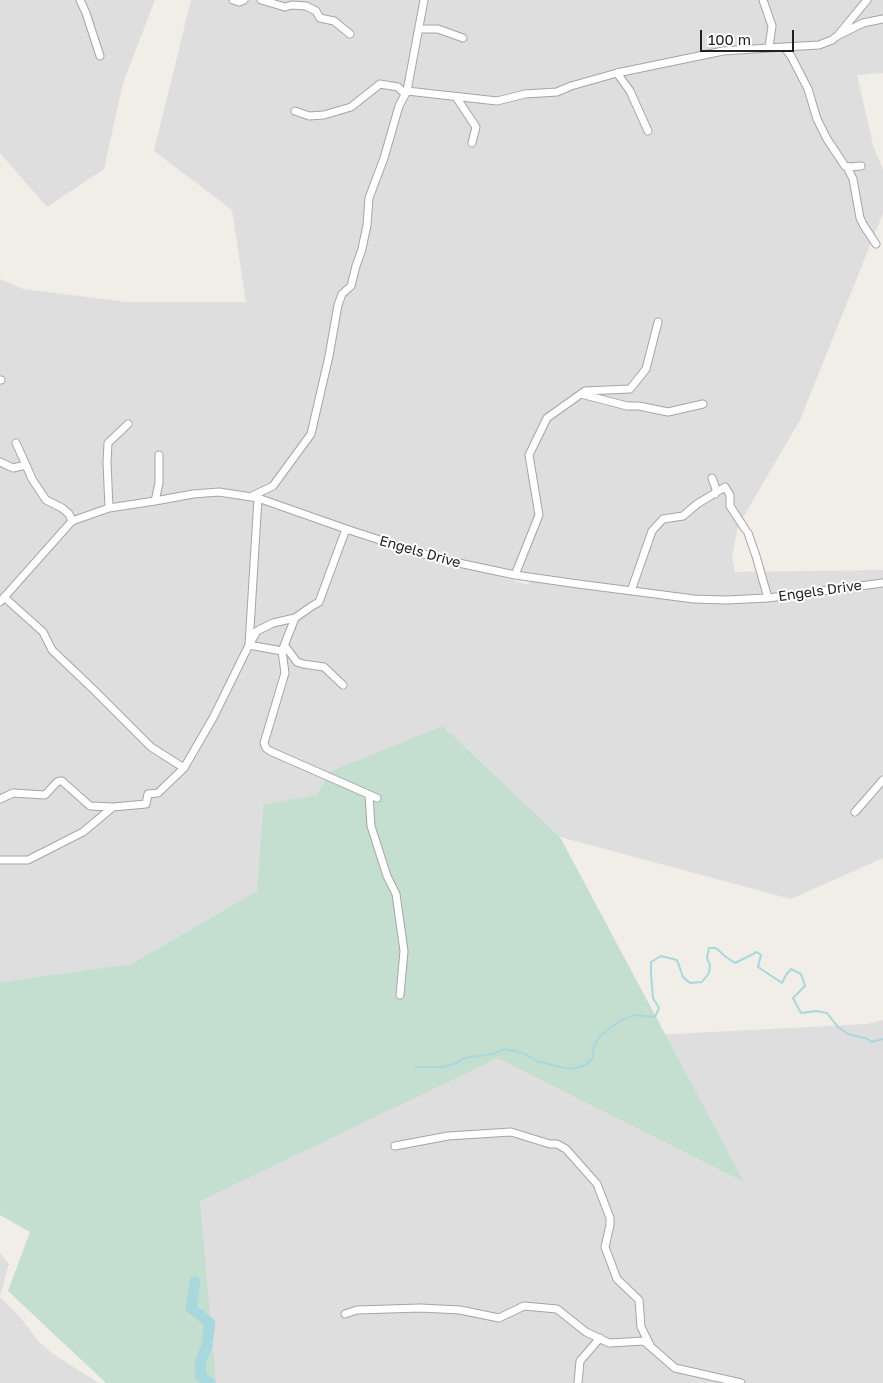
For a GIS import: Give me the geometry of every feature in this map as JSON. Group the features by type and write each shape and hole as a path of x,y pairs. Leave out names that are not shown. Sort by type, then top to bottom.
{"street":[{"path":"80,0 100,56"},
{"path":"232,0 239,2 244,0"},
{"path":"261,0 284,7 292,5 306,6 316,11 320,18 334,21 350,34"},
{"path":"249,645 255,497 273,486 312,434 338,305 342,294 351,286 362,249 367,226 368,198 384,158 399,106 406,92 415,54 424,0"},
{"path":"763,0 772,26 769,47"},
{"path":"295,111 309,116 324,115 351,107 380,84 398,87 406,92 497,101 525,94 557,92 570,86 617,73 723,51 818,45 837,36 867,0"},
{"path":"837,36 863,23 883,19"},
{"path":"419,29 438,30 463,38"},
{"path":"784,47 791,56 808,89 817,119 825,136 847,167 853,179 860,218 876,244"},
{"path":"617,73 630,91 648,131"},
{"path":"456,96 476,127 472,143"},
{"path":"847,167 861,166"},
{"path":"515,575 539,515 530,455 547,418 585,392 630,390 646,369 658,322"},
{"path":"581,394 627,406 639,406 668,412 703,404"},
{"path":"109,508 108,443 128,424"},
{"path":"16,443 32,479 46,500 62,508 69,514 72,521"},
{"path":"154,501 159,483 159,455"},
{"path":"0,462 13,468 26,465"},
{"path":"712,478 716,489 715,494"},
{"path":"631,591 652,531 663,519 683,516 697,504 725,487 730,495 730,506 746,531 768,598"},
{"name":"Engels Drive","path":"2,599 72,521 109,508 193,494 220,492 255,497 346,529 454,562 515,575 631,591 694,599 726,600 768,598 883,583"},
{"path":"0,799 13,793 45,795 57,782 62,781 90,806 113,807 146,804 148,794 158,793 184,768 213,718 257,631 273,623 295,618 320,602 346,529"},
{"path":"2,599 43,632 52,650 151,747 184,768"},
{"path":"295,618 284,648 285,673 264,743 266,748 377,798"},
{"path":"249,645 284,648 297,662 324,667 343,685"},
{"path":"855,812 883,780"},
{"path":"369,795 371,826 387,876 396,894 404,951 400,995"},
{"path":"0,860 28,860 83,832 113,807"},
{"path":"395,1146 448,1136 511,1132 566,1148 597,1184 610,1218 606,1247 617,1279 639,1300 641,1327 651,1347"},
{"path":"344,1314 356,1310 420,1308 460,1310 499,1318 524,1306 557,1309 586,1332 609,1342 644,1341 675,1368 741,1383"},
{"path":"578,1383 580,1361 600,1338"}],"shaded area":[{"path":"0,0 155,0 123,83 104,169 47,207 0,153"},
{"path":"191,0 883,0 883,73 857,75 873,145 883,170 883,213 800,420 738,526 732,557 735,572 883,570 883,858 791,899 560,837 443,726 318,795 263,804 257,891 131,964 0,982 0,279 23,289 127,302 246,302 232,210 154,151","holes":["471,566 537,574 527,585"]},
{"path":"883,1020 883,1383 191,1383 191,1059 867,1024"},
{"path":"0,1253 9,1264 0,1296"},
{"path":"0,1297 20,1317 38,1341 53,1354 99,1383 0,1383"}],"green space":[{"path":"443,726 560,837 744,1182 498,1058 200,1201 216,1383 106,1383 8,1291 30,1232 0,1215 0,982 131,964 257,891 263,804 317,795 329,772"}],"waterway":[{"path":"415,1067 443,1067 465,1058 492,1054 505,1049 523,1053 537,1061 571,1069 586,1065 593,1057 594,1046 600,1036 614,1025 634,1015 655,1017 659,1008 653,998 651,962 661,956 677,960 683,977 690,983 702,982 709,973 710,965 707,958 709,948 716,948 735,963 757,952 761,955 758,967 782,983 791,969 801,974 805,986 793,998 801,1013 816,1011 827,1013 838,1027 848,1034 868,1039 871,1042 883,1039"},
{"path":"195,1282 191,1308 210,1323 207,1345 200,1363 201,1376 210,1383"}]}
